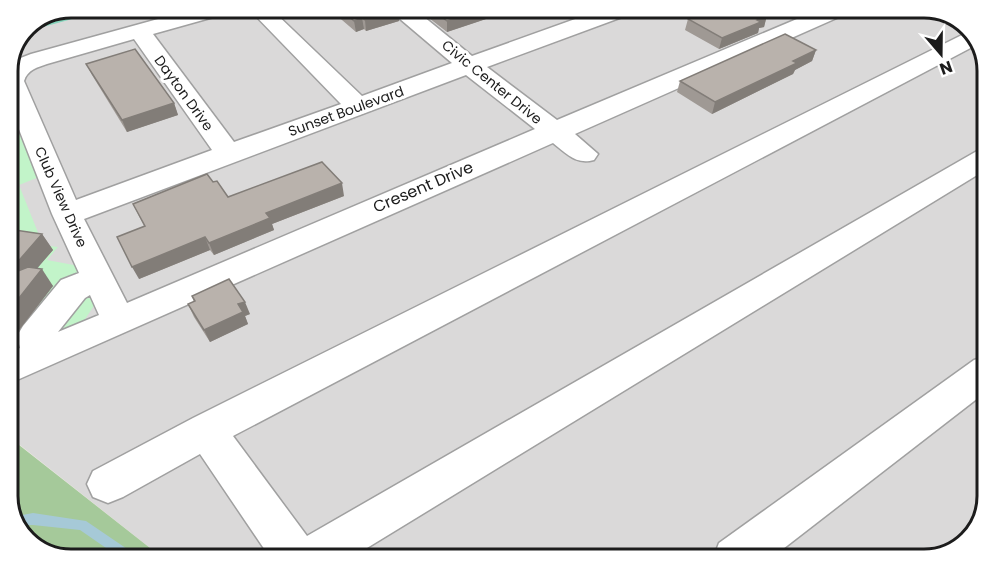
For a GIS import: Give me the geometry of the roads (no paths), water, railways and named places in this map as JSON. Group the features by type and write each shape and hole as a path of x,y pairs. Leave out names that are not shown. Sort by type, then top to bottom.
{"street":[{"name":"Club View Drive","path":"18,70 25,64 39,59 185,18"},
{"path":"268,18 357,106"},
{"name":"Civic Center Drive","path":"421,18 470,66 584,154"},
{"name":"Sunset Boulevard","path":"67,214 598,18"},
{"name":"Cresent Drive","path":"18,364 118,319 817,18"},
{"name":"Dayton Drive","path":"139,31 229,154"},
{"path":"108,484 207,430 967,41"},
{"name":"Club View Drive","path":"18,96 67,214 118,319"},
{"path":"328,549 977,164"},
{"path":"43,353 35,342 35,336 73,289 98,278"},
{"path":"750,549 977,378"},
{"path":"207,430 237,477 289,549"}],"waterway":[{"path":"23,520 82,525 117,549"}]}
